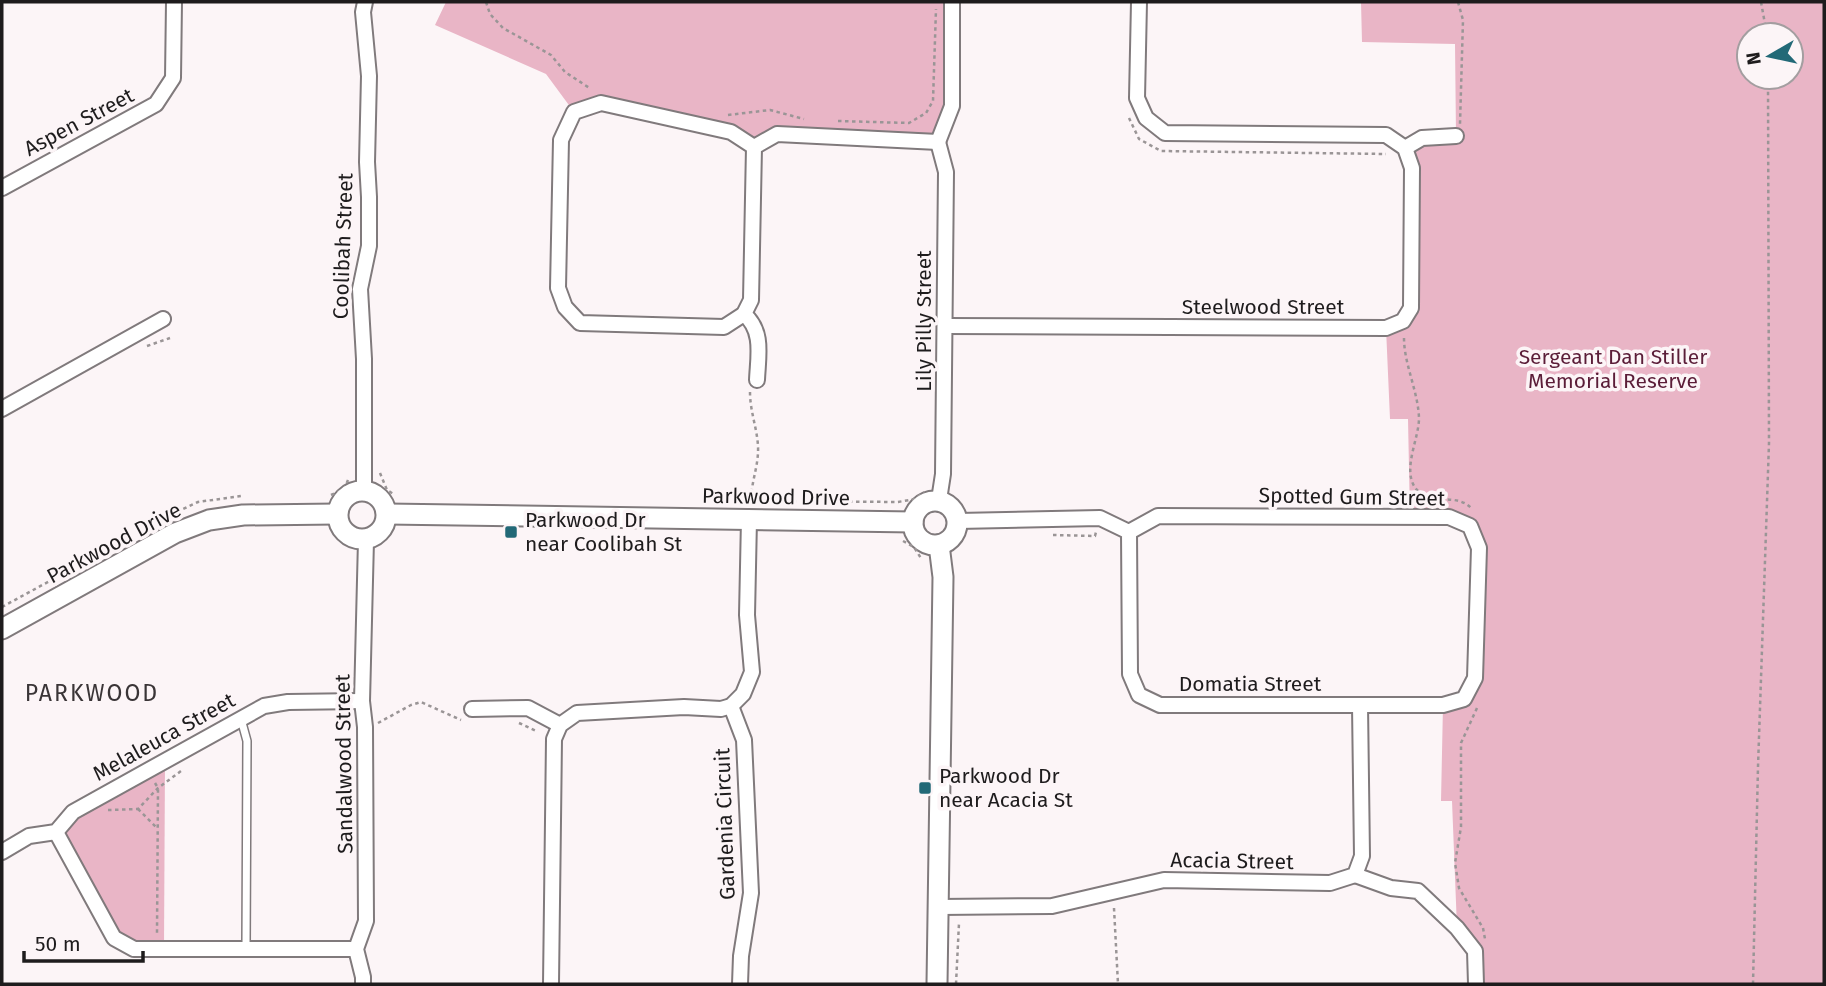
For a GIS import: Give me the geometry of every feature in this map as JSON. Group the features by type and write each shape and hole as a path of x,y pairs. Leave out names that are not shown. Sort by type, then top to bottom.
{"street":[{"name":"Aspen Street","path":"2,188 156,104 173,78 174,2"},
{"name":"Coolibah Street","path":"364,492 364,359 360,289 369,246 369,76 363,12 365,2"},
{"path":"754,147 777,134 938,142 952,106 952,2"},
{"path":"1139,2 1137,98 1146,118 1165,133 1385,135 1405,148 1422,138 1456,136"},
{"path":"601,103 731,132 754,147 751,300 744,314 724,327 580,323 565,307 558,288 561,140 574,112 601,103"},
{"name":"Lily Pilly Street","path":"932,495 943,474 946,172 938,142"},
{"name":"Steelwood Street","path":"945,326 1386,328 1403,321 1411,308 1412,168 1405,148"},
{"path":"744,314 753,321 759,334 753,386"},
{"path":"2,409 163,319"},
{"path":"353,492 364,492 378,496 384,503 387,514 383,529 378,535 366,540 347,535 340,526 337,514 346,497 353,492"},
{"path":"932,495 951,506 958,521 953,537 939,545 924,542 914,530 913,522 920,506 931,501 932,495"},
{"path":"551,984 557,732 577,713 684,707 712,710 731,706 743,694 752,672 747,615 750,510"},
{"name":"Parkwood Drive","path":"387,514 750,510 913,522"},
{"name":"Parkwood Drive","path":"2,629 175,533 209,520 243,514 337,514"},
{"name":"Spotted Gum Street","path":"1129,532 1158,516 1449,517 1470,526 1479,548 1475,678 1464,699 1443,705 1360,705"},
{"path":"958,521 1100,518 1129,532"},
{"name":"Domatia Street","path":"1129,532 1129,674 1139,695 1160,705 1360,705"},
{"name":"Sandalwood Street","path":"363,984 356,949 366,921 365,727 362,701 366,540"},
{"path":"937,984 943,578 939,545"},
{"name":"Melaleuca Street","path":"56,832 73,812 264,706 362,701"},
{"path":"1360,705 1362,856 1355,875 1391,888 1418,891 1457,928 1475,951 1476,984"},
{"name":"Gardenia Circuit","path":"731,706 744,740 751,893 741,957 740,984"},
{"path":"472,709 528,708 557,732"},
{"path":"2,852 29,836 56,832 114,938 134,949 356,949"},
{"name":"Acacia Street","path":"939,907 1037,908 1164,880 1331,883 1355,875"}],"lane":[{"path":"241,719 247,741 246,949"}],"path":[{"path":"486,2 491,14 503,28 551,55 565,72 592,89"},
{"path":"834,120 909,123 926,113 933,100 936,2"},
{"path":"1456,136 1461,122 1463,20 1458,2"},
{"path":"1761,2 1764,21"},
{"path":"1754,984 1769,443 1768,91"},
{"path":"721,115 770,110 806,120"},
{"path":"1128,110 1129,123 1139,139 1161,151 1389,155"},
{"path":"1410,331 1403,339 1419,418 1410,472 1416,489 1427,499 1453,499 1468,504 1475,512"},
{"path":"750,510 751,488 758,465 758,444 750,406 753,386"},
{"path":"380,466 387,490 394,495 405,497"},
{"path":"778,501 898,502 932,495"},
{"path":"898,540 914,547 923,564"},
{"path":"365,727 421,702 462,721"},
{"path":"1479,704 1461,743 1461,827 1455,863 1459,888 1483,928 1487,947"},
{"path":"514,721 557,732"},
{"path":"148,771 158,788 156,949"},
{"path":"104,810 138,809 158,788"},
{"path":"138,809 158,828"},
{"path":"1113,891 1118,984"},
{"path":"956,984 959,923"}],"green space":[{"path":"446,2 952,2 952,106 938,142 777,134 754,147 731,132 601,103 574,112 546,74 435,25"},
{"name":"Sergeant Dan Stiller Memorial Reserve","path":"1361,2 1824,2 1824,984 1476,984 1475,951 1457,928 1452,801 1441,801 1443,705 1464,699 1475,678 1479,548 1470,526 1410,517 1408,419 1390,419 1386,328 1411,308 1405,148 1456,136 1455,44 1362,42"},
{"path":"165,761 164,949 114,938 56,832 73,812"}],"place":[{"name":"Parkwood Dr near Coolibah St","path":"511,532"},
{"name":"Parkwood Dr near Acacia St","path":"925,788"}],"district":[{"name":"PARKWOOD","path":"92,693"}]}
